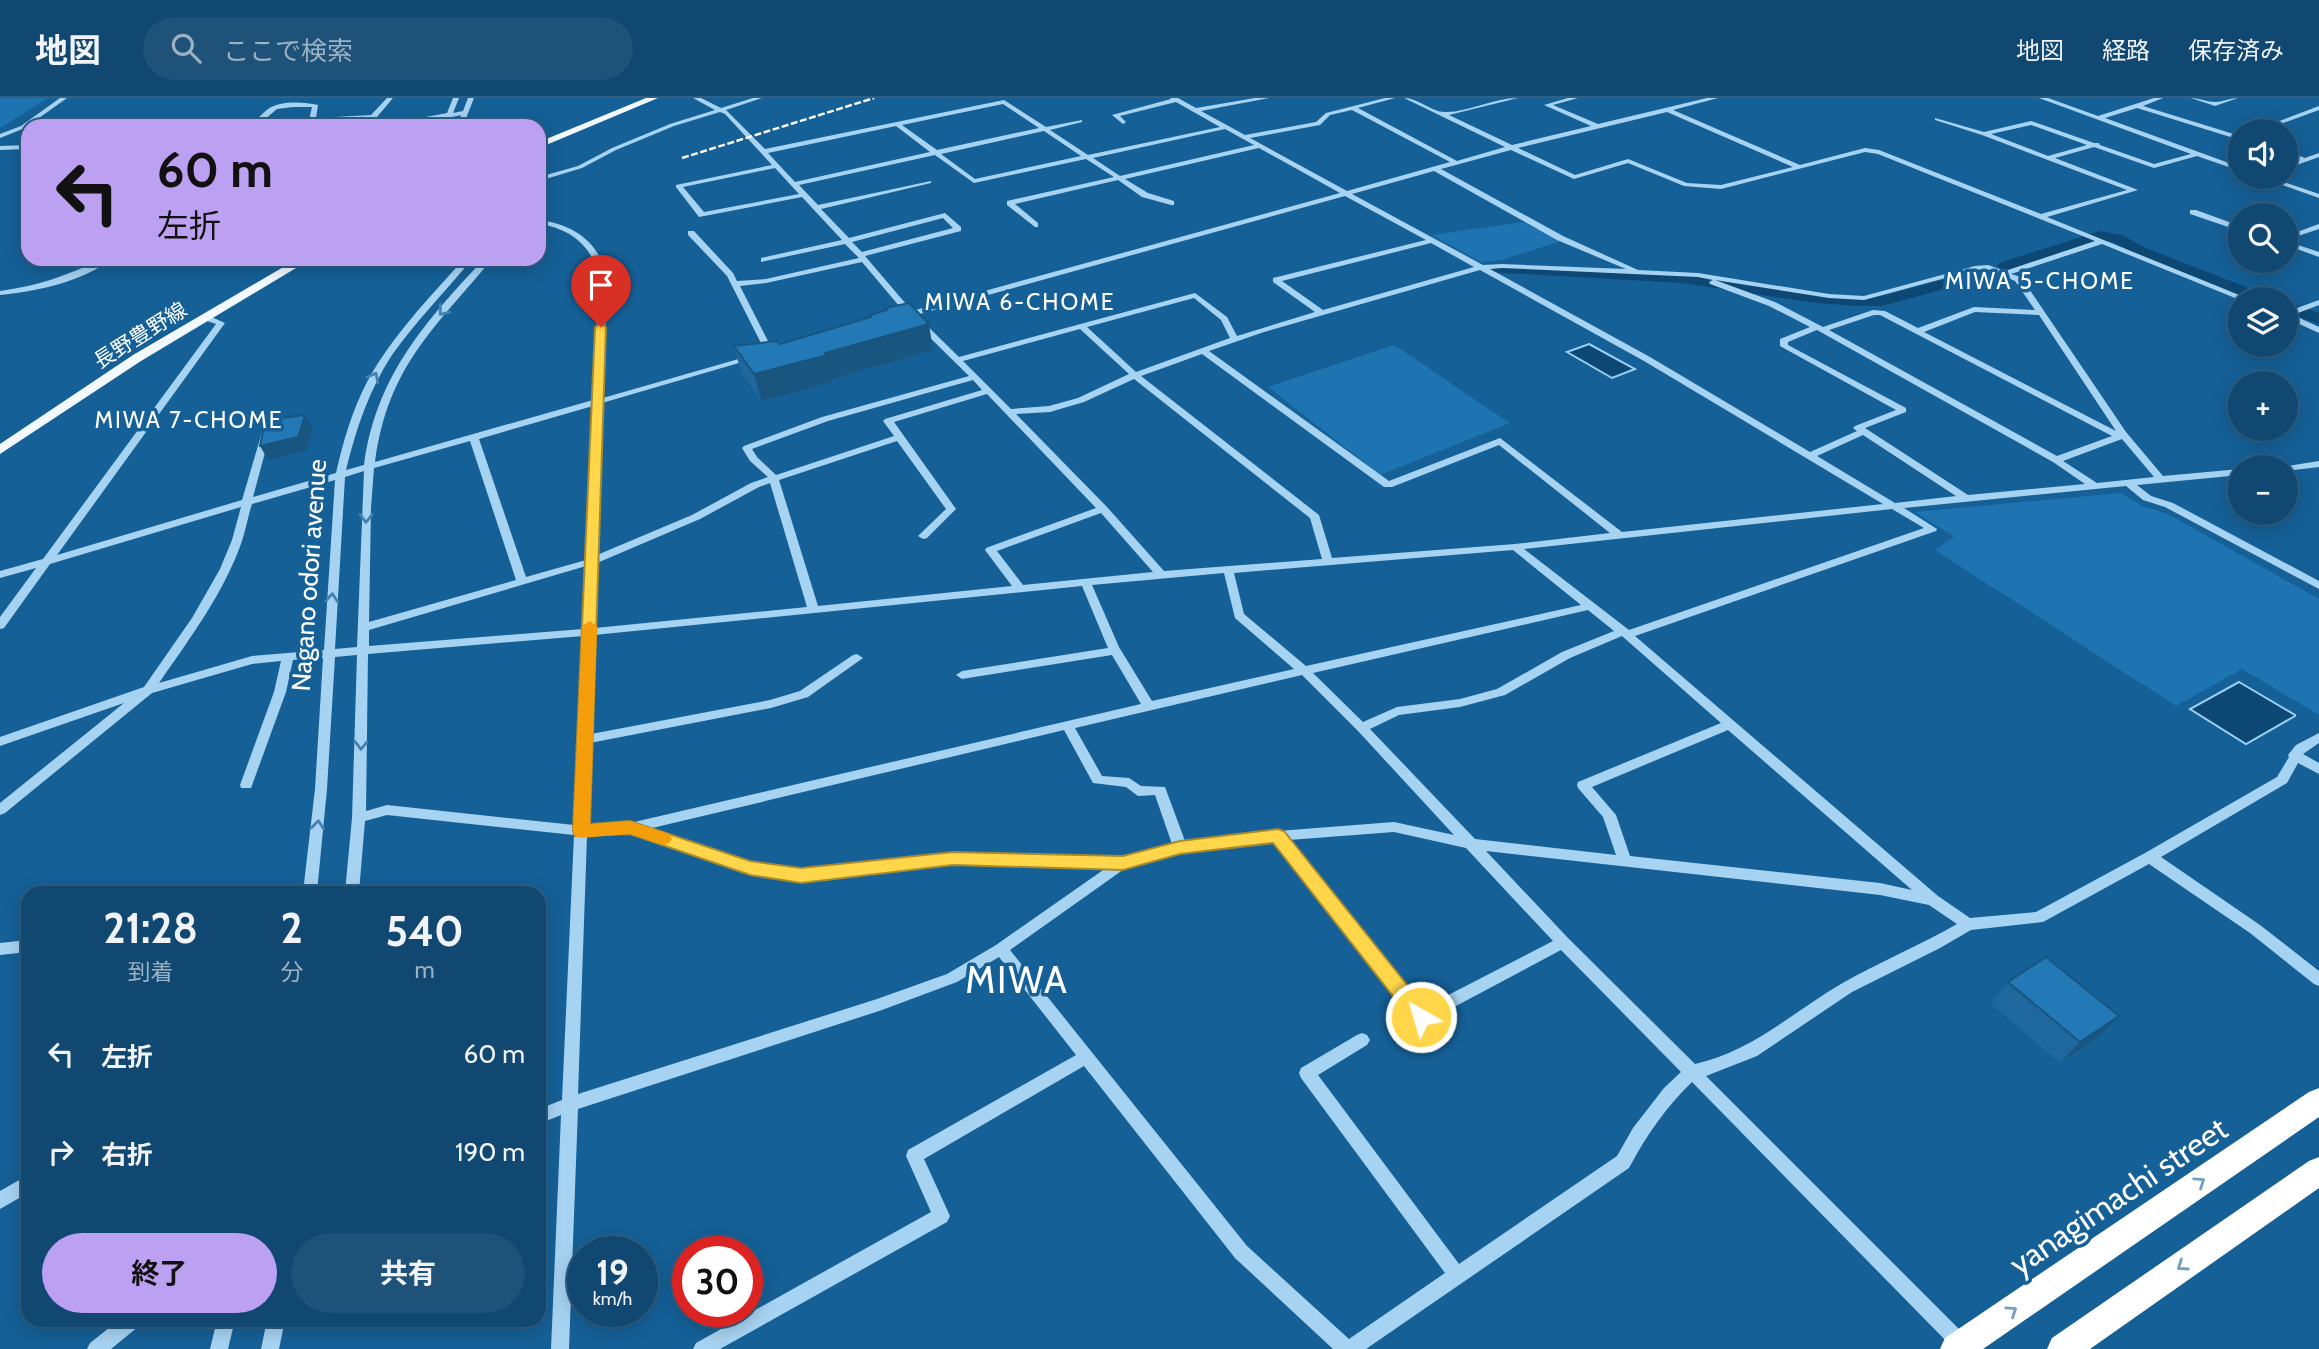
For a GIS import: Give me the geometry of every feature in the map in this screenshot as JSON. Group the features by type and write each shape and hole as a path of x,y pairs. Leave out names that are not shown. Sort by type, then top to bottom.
{"highway":[{"name":"yanagimachi street","path":"1962,1347 2319,1101"},
{"path":"2063,1349 2319,1171"}],"main road":[{"path":"546,142 654,98"},
{"name":"長野豊野線","path":"0,450 137,358 293,266"}],"street":[{"path":"34,119 64,98"},
{"path":"332,119 375,116 390,98"},
{"path":"447,119 456,98"},
{"path":"462,119 471,98"},
{"path":"696,98 722,110 752,139 862,257 910,314 1103,509 1161,575"},
{"path":"546,176 580,167 633,141 759,98"},
{"path":"1191,98 1209,107"},
{"path":"1195,110 1266,98"},
{"path":"1245,137 1318,124 1328,114 1392,98"},
{"path":"1407,98 1574,177 1628,161 1686,186 1721,187 1865,150 1878,152 2228,292"},
{"path":"1443,115 1515,98"},
{"path":"1576,98 1547,105 1596,126"},
{"path":"897,318 1513,147 1698,99 1715,98"},
{"path":"2042,98 2228,165"},
{"path":"2099,118 2160,98"},
{"path":"2194,98 2215,104 2235,98"},
{"path":"1123,122 1115,115 1175,99 1657,365 1932,528 1566,655 1501,692 1461,703 1397,711 1362,728"},
{"path":"762,152 1004,102 1116,178 1145,195 1171,203"},
{"path":"265,119 275,108 310,105 316,106 312,119"},
{"path":"2138,106 2228,134"},
{"path":"1353,108 1456,163"},
{"path":"2289,119 2319,108"},
{"path":"1666,109 1797,166"},
{"path":"426,119 464,113"},
{"path":"1937,119 2134,190 2039,217"},
{"path":"794,184 1080,121"},
{"path":"1984,134 2031,123 2154,166 2197,154"},
{"path":"897,124 974,181 1227,127"},
{"path":"0,136 21,128"},
{"path":"2048,158 2097,144"},
{"path":"1035,225 1010,203 1260,146"},
{"path":"0,148 21,147"},
{"path":"775,166 678,187 702,215 803,195"},
{"path":"1435,169 1560,238 1640,273"},
{"path":"816,208 929,182"},
{"path":"2298,189 2319,196"},
{"path":"2193,212 2228,225"},
{"path":"734,284 766,281 958,229 945,215 848,242 764,260"},
{"path":"546,218 593,247 601,262 599,402 560,1349"},
{"path":"2298,236 2319,226"},
{"path":"691,233 730,275 771,353"},
{"path":"1322,313 1276,280 1431,241"},
{"path":"2008,272 2099,242"},
{"path":"2298,246 2319,255"},
{"path":"0,293 36,290 59,283 94,266"},
{"name":"Nagano odori avenue","path":"311,886 321,789 340,475 351,426 385,356 415,317 462,266"},
{"name":"Nagano odori avenue","path":"353,886 359,818 368,467 376,428 388,389 407,355 482,266"},
{"path":"1008,412 1050,409 1081,400 1135,376 1235,339 1479,268 1502,266 1702,276 1829,296 1864,298 1975,268 1988,267 2008,272 2018,279 2120,435 2161,480"},
{"path":"1702,276 1716,284 1772,304 1820,329 2056,460 2094,485"},
{"path":"957,360 1195,295 1224,319 1235,339"},
{"path":"2298,310 2319,302"},
{"path":"1918,331 1974,309 2039,313"},
{"path":"1966,498 1858,428 1903,410 1784,346 1783,341 1873,312 1882,313 2120,435"},
{"path":"0,625 221,323 204,317"},
{"path":"2298,318 2319,330"},
{"path":"1081,326 1135,376 1315,517 1328,563"},
{"path":"0,575 783,349"},
{"path":"1203,351 1388,485 1500,441 1620,536"},
{"path":"814,611 773,477 753,459 747,448 825,419 975,377"},
{"path":"923,536 951,509 888,421 988,391"},
{"path":"1810,456 1863,432"},
{"path":"0,810 148,690 197,618 225,569 237,541 265,434"},
{"path":"2056,460 2120,435"},
{"path":"363,628 593,561 695,517 773,477 899,437"},
{"path":"474,438 522,582"},
{"path":"2298,467 2319,464"},
{"path":"0,743 148,690 252,660 589,632 1228,569 1515,547 1966,498 2228,473"},
{"path":"2129,484 2147,498 2169,505 2319,586"},
{"path":"1021,590 990,550 1103,509"},
{"path":"1515,547 1625,634 1933,900 1968,924"},
{"path":"1228,569 1239,615 1304,671 1362,728 1563,942 1962,1347"},
{"path":"1086,583 1116,651 1149,705"},
{"path":"359,818 387,810 581,831 630,828 1149,705 1591,606"},
{"path":"962,675 1116,651"},
{"path":"246,785 280,692 288,657"},
{"path":"584,740 771,704 804,694 857,658"},
{"path":"1625,859 1609,816 1583,785 1730,724"},
{"path":"1068,726 1098,780 1129,783 1138,791 1160,790 1180,847"},
{"path":"1001,949 1241,1252 1349,1349 1623,1161 1639,1133 1662,1103 1692,1072 1717,1066 1752,1051 1847,988 1936,944 1968,924 2038,918 2150,857 2281,780 2300,748 2319,737"},
{"path":"2294,755 2319,769"},
{"path":"630,828 750,868 801,876 953,859 1123,863 1180,847 1394,827 1472,844 1898,891 1933,900"},
{"path":"1278,836 1421,1017 1563,942"},
{"path":"2150,857 2255,929 2319,980"},
{"path":"546,1114 572,1103 877,1005 952,978 1001,949 1123,863"},
{"path":"0,949 21,947"},
{"path":"1362,1040 1307,1073 1457,1275"},
{"path":"702,1349 941,1216 914,1156 1086,1057"},
{"path":"0,1201 21,1188"},
{"path":"96,1349 124,1327"},
{"path":"219,1349 224,1327"},
{"path":"270,1349 275,1327"}],"shaded area":[{"path":"0,98 48,98 0,128"},
{"path":"1522,222 1561,241 1502,260 1481,262 1432,235"},
{"path":"1589,344 1635,369 1612,378 1567,352"},
{"path":"1394,345 1510,423 1380,475 1268,387"},
{"path":"2120,493 2143,506 2168,514 2319,599 2319,715 2242,669 2176,706 1935,550 1954,537 1915,512"},
{"path":"2239,682 2295,716 2246,744 2190,709"}],"building":[{"path":"909,303 929,324 754,374 734,346 777,341 780,344 871,317 870,315 887,310 885,308"},
{"path":"283,413 284,418 305,415 298,437 260,446 266,416"},
{"path":"2046,957 2119,1016 2080,1042 2008,982"}],"waterway":[{"path":"2005,266 2100,236 2117,238 2141,251 2232,287"},
{"path":"1495,269 1682,278 1860,302 1882,301 1990,272"},
{"path":"2298,311 2319,319"}],"railway":[{"path":"682,158 874,98"}],"slow traffic":[{"path":"590,626 581,831 630,828 663,839"}],"district":[{"name":"MIWA 5-CHOME","path":"2040,281"},
{"name":"MIWA 6-CHOME","path":"1020,302"},
{"name":"MIWA 7-CHOME","path":"189,420"},
{"name":"MIWA","path":"1017,979"}],"route":[{"path":"601,327 581,831 630,828 750,868 801,876 953,859 1123,863 1180,847 1278,836 1421,1017"}]}
